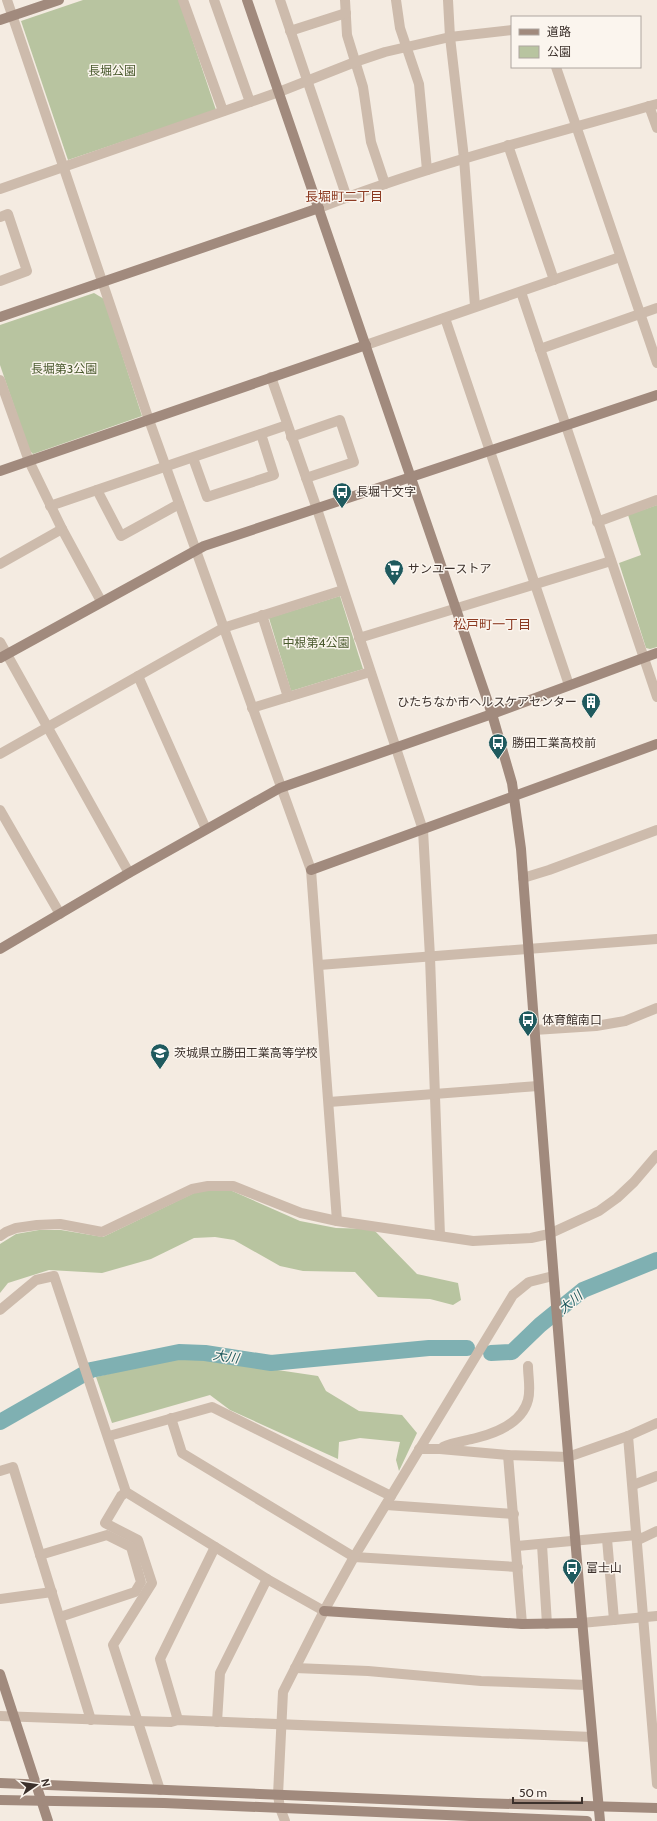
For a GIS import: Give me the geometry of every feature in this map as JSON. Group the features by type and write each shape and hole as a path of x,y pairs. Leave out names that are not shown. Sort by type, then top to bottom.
{"street":[{"path":"7,0 149,420 280,788 311,870 337,1221"},
{"path":"0,20 42,3 59,0"},
{"path":"183,0 223,111"},
{"path":"214,0 250,102"},
{"path":"247,0 492,714 515,797 524,878 549,1234 581,1623 600,1821"},
{"path":"280,0 306,81 347,198"},
{"path":"345,0 347,35 363,87 371,142 385,184"},
{"path":"396,0 400,28 419,84 427,170"},
{"path":"448,0 450,37 464,158 475,306"},
{"path":"290,31 346,13"},
{"path":"0,189 279,92 355,62 406,47 450,37 511,30"},
{"path":"556,68 657,363"},
{"path":"0,317 385,184 508,145 653,105 657,128"},
{"path":"508,145 554,280"},
{"path":"0,217 8,214 27,271 0,281"},
{"path":"0,471 620,257"},
{"path":"521,292 657,697"},
{"path":"540,349 657,308"},
{"path":"445,318 569,685"},
{"path":"271,377 423,830 430,957 440,1236"},
{"path":"0,380 29,461 50,506 101,601"},
{"path":"4,656 195,550 657,395"},
{"path":"291,437 340,420 354,462 306,478"},
{"path":"50,506 287,425"},
{"path":"193,458 207,497 274,475 261,434"},
{"path":"97,490 122,536 179,504"},
{"path":"597,522 657,500"},
{"path":"0,564 62,529"},
{"path":"359,638 611,561"},
{"path":"0,754 223,628 343,590"},
{"path":"262,615 288,697"},
{"path":"0,642 4,656 48,727 129,873"},
{"path":"0,949 129,873 280,788 492,714 657,654"},
{"path":"252,708 370,672"},
{"path":"138,676 206,829"},
{"path":"311,870 515,797 657,744"},
{"path":"0,810 60,914"},
{"path":"524,878 657,830"},
{"path":"319,965 657,939"},
{"path":"534,1030 596,1026 625,1021 657,1008"},
{"path":"329,1102 538,1086"},
{"path":"0,1236 16,1228 60,1224 102,1232 192,1189 208,1186 233,1186 301,1213 337,1221 473,1241 531,1238 549,1234 593,1214 617,1198 634,1182 657,1155"},
{"path":"0,1310 36,1280 54,1276 109,1436 126,1492 267,1579 324,1610 522,1624 581,1623 657,1616"},
{"path":"284,1821 278,1795 283,1692 324,1610 354,1558 513,1295 529,1282 553,1276"},
{"path":"440,1449 447,1445 492,1434 502,1430 513,1422 528,1402 530,1390 528,1366"},
{"path":"109,1436 212,1407 388,1500 514,1514"},
{"path":"171,1418 182,1453 354,1558 518,1567"},
{"path":"419,1449 440,1449 508,1455 568,1457 628,1436 657,1423"},
{"path":"628,1436 657,1784"},
{"path":"508,1455 517,1546 522,1624"},
{"path":"0,1471 13,1467 91,1720"},
{"path":"633,1485 657,1476"},
{"path":"126,1492 121,1496 105,1523 138,1540 152,1583 113,1645 160,1790"},
{"path":"517,1546 637,1537 657,1531"},
{"path":"40,1555 107,1535 131,1547 141,1582 135,1592 60,1617"},
{"path":"607,1539 614,1620"},
{"path":"542,1545 547,1624"},
{"path":"178,1720 160,1659 215,1547"},
{"path":"217,1722 220,1673 267,1579"},
{"path":"0,1599 52,1592"},
{"path":"295,1668 368,1671 481,1681 588,1685"},
{"path":"0,1674 12,1716 48,1821"},
{"path":"0,1716 171,1722 178,1720 592,1737"},
{"path":"0,1783 476,1803 657,1808"},
{"path":"0,1800 164,1803 587,1821"}],"green space":[{"name":"長堀公園","path":"83,0 179,0 216,110 68,160 21,21"},
{"name":"長堀第3公園","path":"94,293 104,299 142,416 33,454 29,450 0,365 0,325"},
{"path":"657,505 657,647 650,649 646,648 619,563 641,555 628,515"},
{"name":"中根第4公園","path":"340,596 363,669 291,691 269,618"},
{"path":"210,1190 230,1190 300,1221 336,1228 373,1229 417,1274 458,1283 461,1300 453,1305 430,1299 378,1297 355,1272 303,1271 280,1266 234,1240 215,1237 194,1238 151,1259 102,1273 49,1270 8,1283 0,1293 0,1244 16,1234 39,1230 61,1230 103,1237 194,1193"},
{"path":"178,1357 204,1359 318,1376 326,1391 359,1411 402,1415 417,1433 399,1471 396,1460 400,1442 360,1438 339,1442 338,1459 230,1410 210,1395 112,1423 96,1377"}],"waterway":[{"name":"大川","path":"491,1353 512,1352 540,1325 583,1290 657,1260"},
{"name":"大川","path":"0,1422 91,1370 179,1352 205,1353 271,1363 429,1348 467,1348"}],"place":[{"name":"長堀十文字","path":"342,509"},
{"name":"サンユーストア","path":"394,586"},
{"name":"ひたちなか市ヘルスケアセンター","path":"591,719"},
{"name":"勝田工業高校前","path":"498,760"},
{"name":"体育館南口","path":"528,1037"},
{"name":"茨城県立勝田工業高等学校","path":"160,1070"},
{"name":"富士山","path":"572,1585"}],"district":[{"name":"長堀町二丁目","path":"344,196"},
{"name":"松戸町一丁目","path":"492,624"}]}
